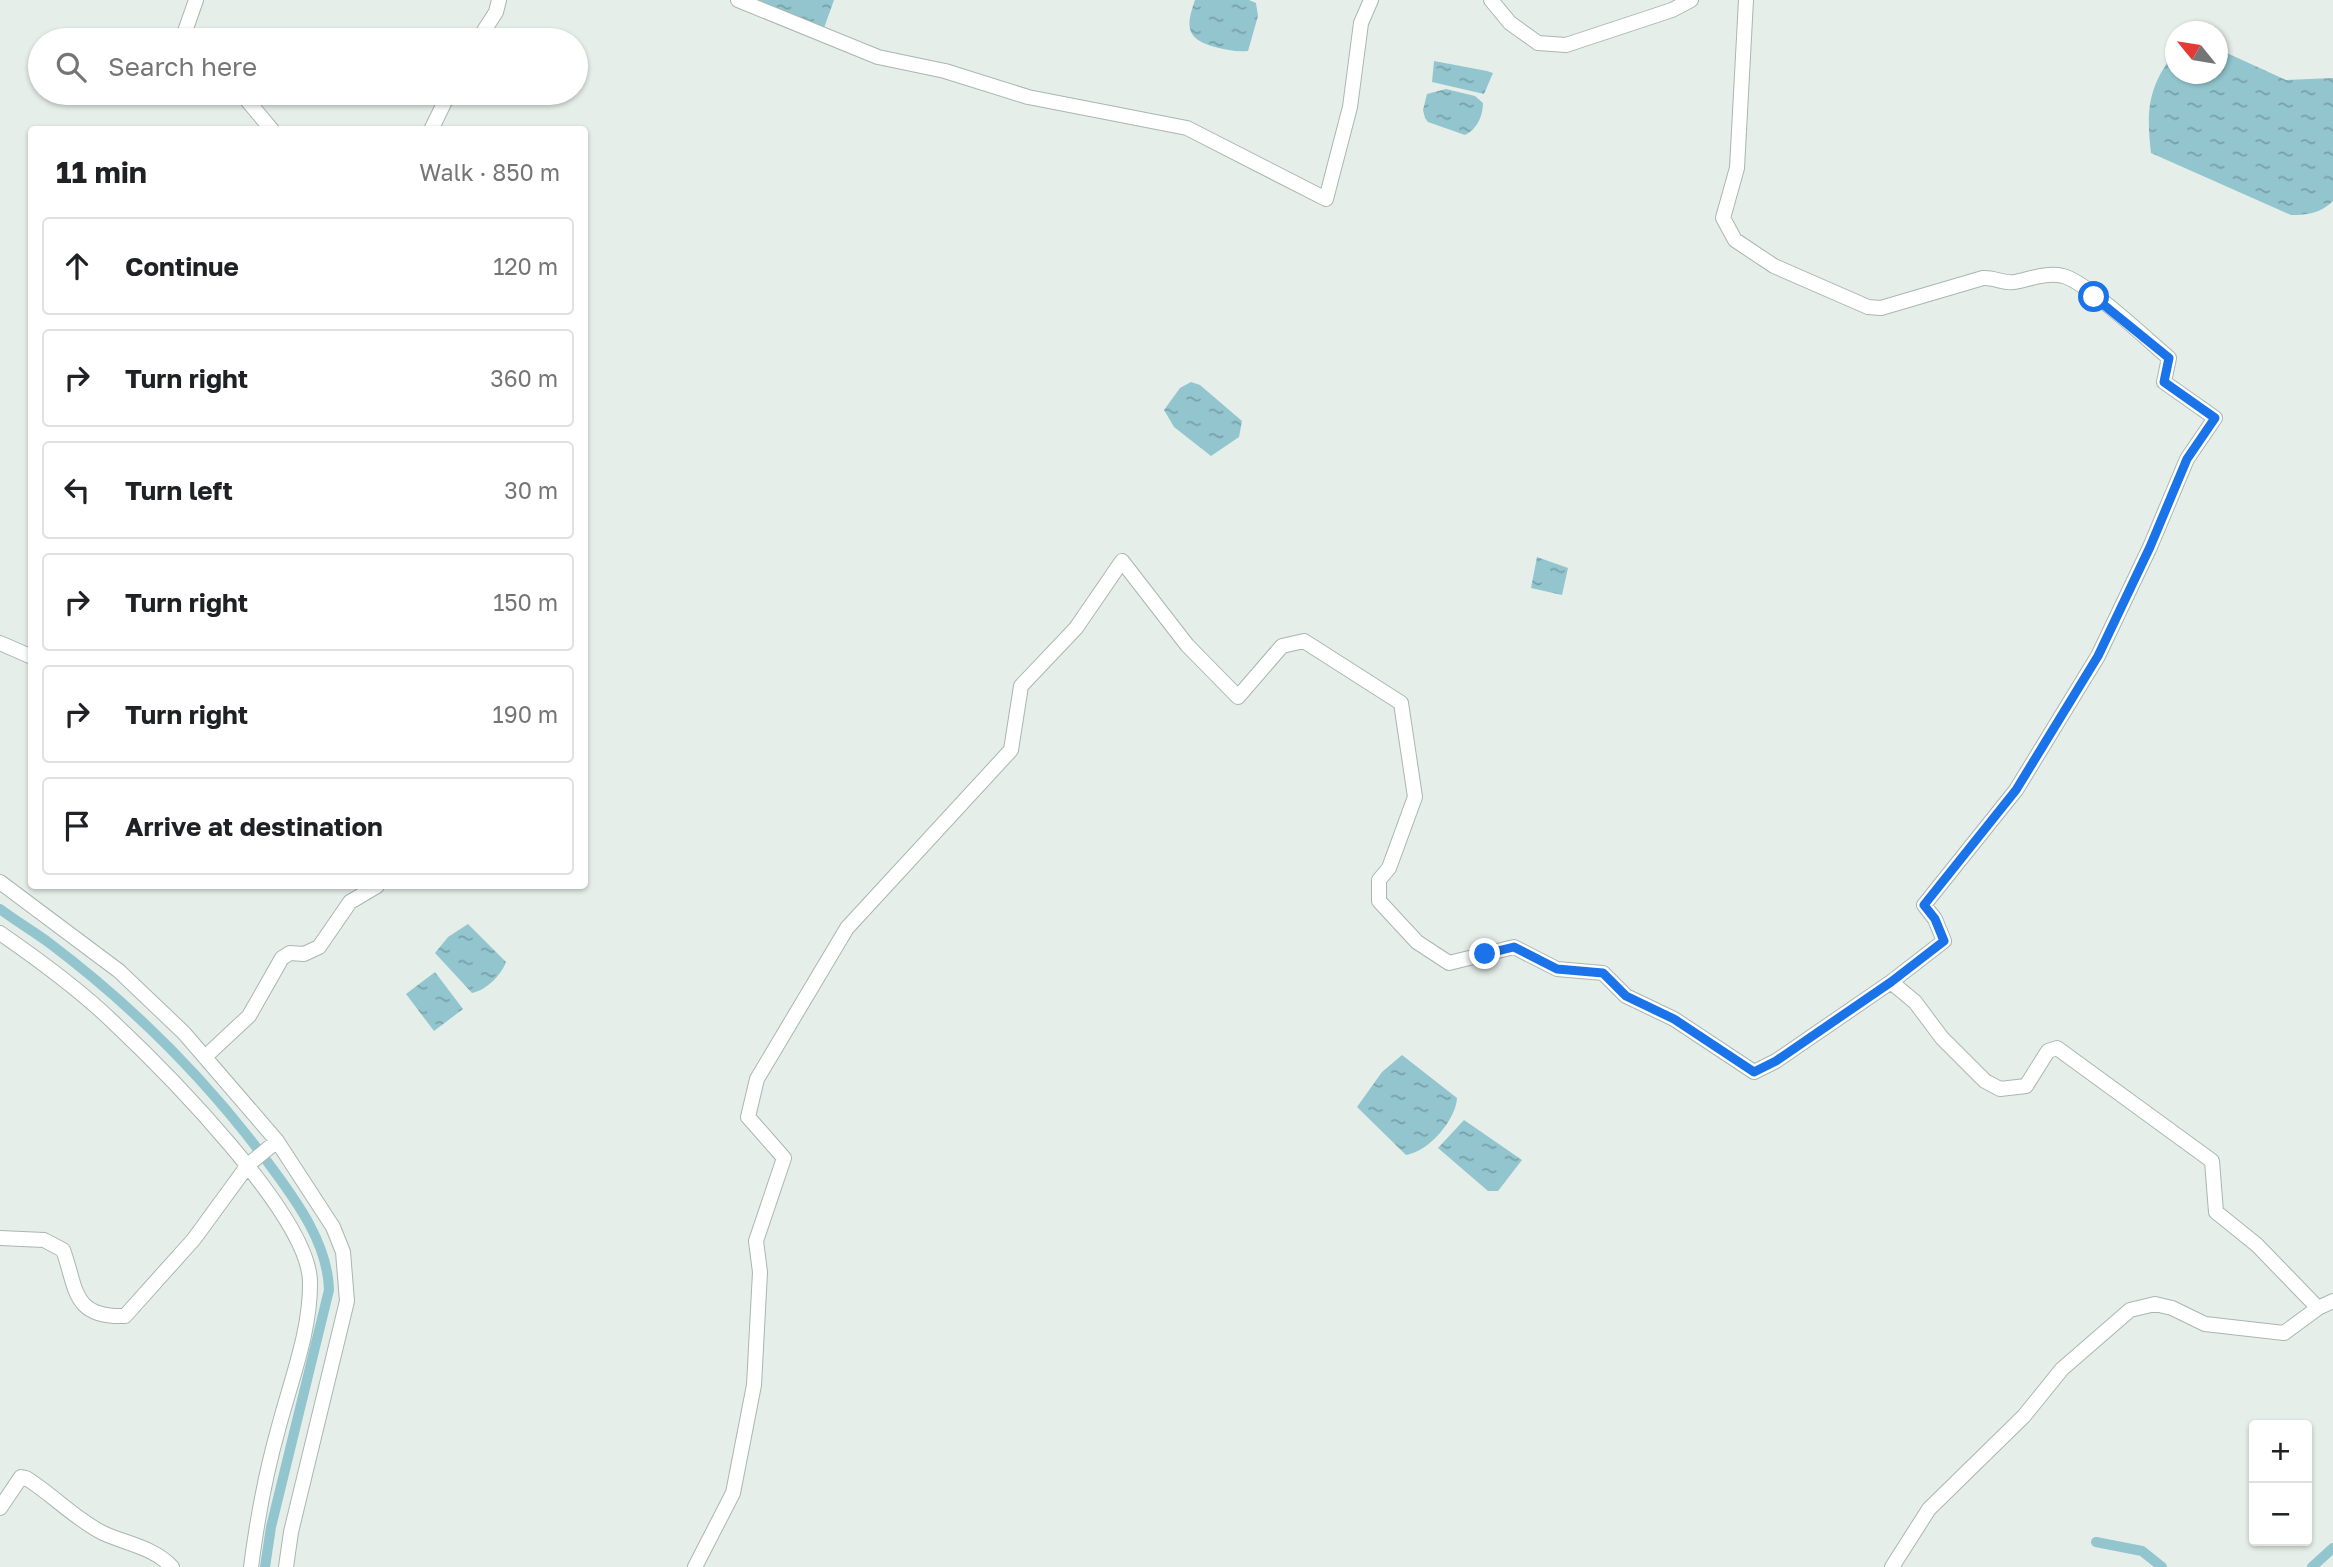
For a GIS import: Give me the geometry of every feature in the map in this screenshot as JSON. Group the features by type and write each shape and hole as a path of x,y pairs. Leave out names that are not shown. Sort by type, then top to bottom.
{"street":[{"path":"185,28 196,0"},
{"path":"486,28 496,12 499,0"},
{"path":"738,0 878,57 945,71 1028,97 1187,128 1326,200 1350,107 1361,23 1371,0"},
{"path":"1491,0 1510,23 1538,43 1566,45 1672,10 1691,0"},
{"path":"695,1567 733,1493 754,1385 760,1272 755,1241 784,1158 748,1117 757,1079 848,928 1012,750 1021,686 1076,628 1122,561 1187,645 1238,697 1282,646 1304,641 1401,703 1415,797 1390,868 1379,880 1379,901 1417,942 1448,963 1514,947 1557,969 1603,973 1626,996 1674,1019 1754,1072 1776,1061 1891,982 1944,941 1935,919 1924,905 2016,790 2098,656 2150,547 2187,459 2215,418 2164,382 2169,358 2085,286 2064,276 2024,278 2012,283 1993,277 1983,278 1881,308 1868,307 1774,266 1735,240 1723,218 1737,168 1746,0"},
{"path":"251,105 269,126"},
{"path":"433,126 443,105"},
{"path":"0,643 28,654"},
{"path":"0,882 119,971 205,1057 277,1141 333,1227 343,1252 347,1275 347,1301 291,1532 286,1567"},
{"path":"205,1057 249,1016 282,958 290,953 304,954 319,947 350,902 372,889"},
{"path":"0,933 37,959 112,1021 248,1165 279,1209 297,1241 310,1278 308,1314 275,1440 251,1567"},
{"path":"1891,982 1915,1002 1942,1038 1985,1081 2000,1089 2026,1086 2048,1051 2057,1048 2212,1161 2216,1212 2257,1245 2318,1308"},
{"path":"0,1238 44,1240 63,1250 72,1286 79,1300 94,1311 112,1317 125,1316 194,1239 248,1165 277,1141"},
{"path":"1892,1567 1929,1508 2024,1416 2062,1369 2130,1310 2155,1304 2172,1308 2205,1324 2284,1332 2318,1308 2333,1301"},
{"path":"0,1508 21,1478 26,1478 102,1533 141,1547 163,1558 172,1567"}],"water":[{"path":"757,0 834,0 824,28"},
{"path":"1195,0 1249,0 1256,3 1258,16 1248,51 1215,47 1198,40 1189,24"},
{"path":"2228,54 2286,80 2333,78 2333,201 2314,212 2291,215 2151,153 2149,111 2159,76 2165,67 2165,84 2228,84"},
{"path":"1434,61 1493,73 1484,94 1432,82"},
{"path":"1446,89 1475,96 1483,103 1478,122 1465,135 1428,122 1425,118 1423,110 1427,94"},
{"path":"1191,382 1200,385 1242,421 1239,437 1211,456 1174,427 1164,410 1180,388"},
{"path":"1537,557 1568,568 1562,595 1531,588"},
{"path":"468,924 506,962 493,981 472,993 435,953 448,937"},
{"path":"435,972 463,1009 434,1031 406,994"},
{"path":"1402,1055 1457,1098 1452,1116 1439,1134 1423,1148 1406,1155 1357,1107 1382,1072"},
{"path":"1464,1120 1522,1160 1498,1191 1488,1191 1438,1148"}],"waterway":[{"path":"0,909 48,942 110,992 196,1076 272,1168 301,1210 317,1241 327,1273 329,1290 271,1527 265,1567"},
{"path":"2096,1542 2142,1551 2162,1567"},
{"path":"2312,1567 2333,1548"}],"route":[{"path":"1485,954 1514,947 1557,969 1603,973 1626,996 1674,1019 1754,1072 1776,1061 1891,982 1944,941 1935,919 1924,905 2016,790 2098,656 2150,547 2187,459 2215,418 2164,382 2169,358 2094,297"}]}
